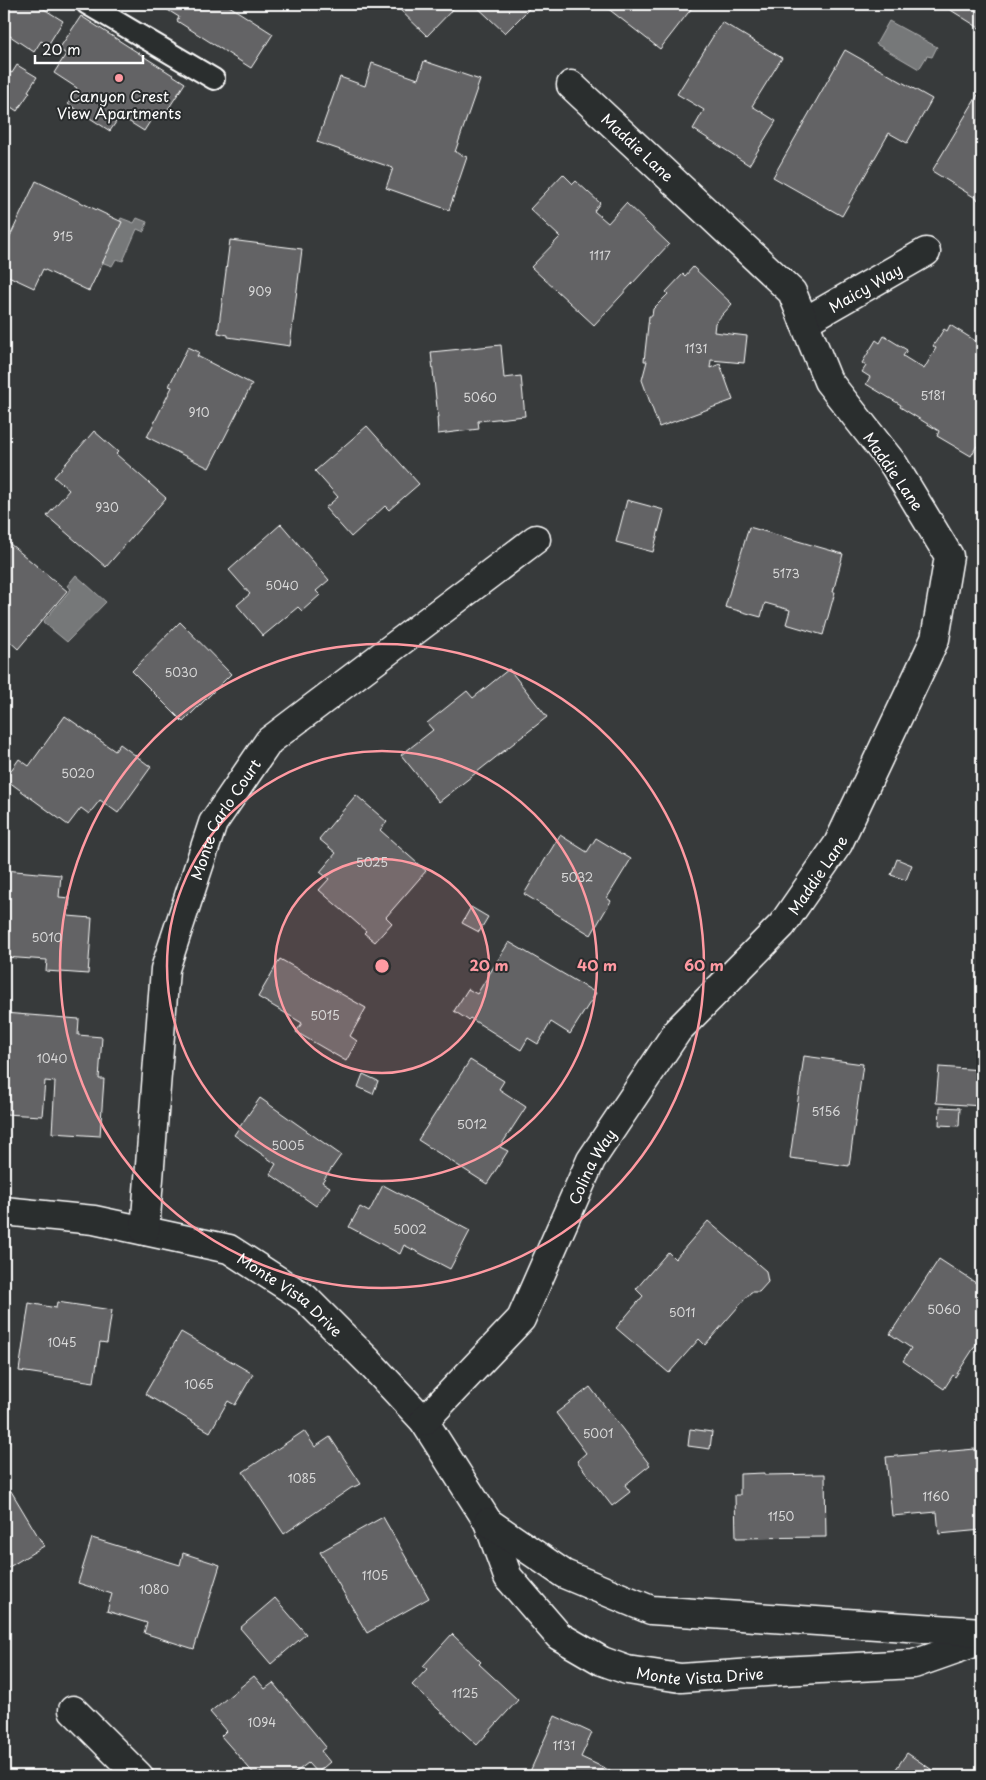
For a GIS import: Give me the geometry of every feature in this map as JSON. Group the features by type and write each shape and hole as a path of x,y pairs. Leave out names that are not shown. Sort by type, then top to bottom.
{"street":[{"name":"Maddie Lane","path":"571,85 792,292 828,381 894,466 949,556 934,640 838,844 782,926"},
{"name":"Maicy Way","path":"804,322 926,252"},
{"name":"Monte Carlo Court","path":"145,1231 165,969 213,823 269,741 536,539"},
{"name":"Colina Way","path":"424,1421 520,1319 591,1160 678,1030 782,926"},
{"name":"Monte Vista Drive","path":"4,1211 94,1220 229,1249 305,1298 424,1421 488,1522 508,1576 559,1636 602,1661 627,1670 681,1678 914,1664 982,1640"},
{"name":"Monte Vista Drive","path":"488,1522 564,1574 651,1610 982,1632"},
{"path":"73,1710 138,1776"}],"lane":[{"path":"87,4 214,79"}],"shaded area":[{"path":"889,21 937,47 932,57 927,56 919,69 876,44"},
{"path":"121,218 134,223 137,218 147,222 144,232 137,229 123,261 116,259 112,266 101,262"},
{"path":"76,575 106,602 67,642 43,622 71,589 67,586"}],"building":[{"name":"Canyon Crest View Apartments","path":"4,4 36,4 63,21 48,45 41,41 34,52 4,32"},
{"path":"158,4 226,4 273,34 251,68 177,21 179,17"},
{"path":"398,4 458,4 427,36 396,6"},
{"path":"474,4 534,4 505,33"},
{"path":"602,4 695,4 660,49"},
{"path":"941,4 982,4 982,30 973,24"},
{"name":"Canyon Crest View Apartments","path":"81,16 185,83 163,117 156,112 144,131 120,116 110,131 68,104 77,88 54,73 66,54 59,49"},
{"path":"722,22 782,58 752,106 776,121 749,165 693,129 704,110 677,94"},
{"path":"845,50 932,99 907,143 889,133 842,216 773,177"},
{"path":"424,61 480,80 455,152 467,157 449,210 386,188 393,168 317,142 340,77 365,86 372,63 418,79"},
{"name":"Canyon Crest View Apartments","path":"17,65 37,77 28,91 30,92 17,111 8,105 4,111 4,68 12,73"},
{"path":"979,93 982,95 982,202 932,171"},
{"path":"563,174 573,184 576,181 600,203 594,211 608,223 626,203 669,244 594,325 531,267 560,237 530,209"},
{"path":"36,181 122,222 89,291 43,269 34,288 4,274 4,249"},
{"path":"230,240 302,249 290,346 228,337 228,335 218,333"},
{"path":"693,267 732,304 715,323 714,332 747,336 744,363 711,360 710,368 720,364 733,400 659,427 642,380 647,361 644,361 649,316 652,316 653,309 668,294 666,292 683,274 685,276"},
{"path":"950,325 982,345 982,437 971,456 937,436 939,431 866,384 870,377 862,372 866,366 862,363 876,340 880,343 884,336 907,350 903,356 924,369 936,348 933,346 944,329 947,331"},
{"path":"501,345 504,378 521,376 525,416 478,421 479,429 438,434 431,352"},
{"path":"188,347 199,352 197,356 252,384 209,468 147,437 172,387 169,386"},
{"path":"367,426 419,484 389,510 385,506 351,537 325,508 338,497 315,471"},
{"path":"94,431 118,452 116,454 166,498 106,567 47,516 69,490 54,477"},
{"path":"627,500 664,510 653,552 616,542"},
{"path":"281,524 329,580 316,591 320,595 302,611 298,607 263,636 237,605 250,594 229,570"},
{"path":"749,527 843,554 823,635 786,624 790,610 765,603 761,617 725,607"},
{"path":"4,539 67,591 18,649 4,636"},
{"path":"180,622 231,674 183,722 132,671"},
{"path":"509,669 547,717 439,802 401,755 433,730 427,723 467,691 473,698"},
{"path":"65,716 115,751 120,744 151,767 118,813 100,800 89,814 81,808 68,825 5,779 19,759 29,766"},
{"path":"356,795 387,822 380,830 426,871 386,917 392,923 375,942 364,933 366,931 319,890 329,879 320,872 336,853 319,839"},
{"path":"560,835 587,852 596,838 631,859 607,898 611,901 591,935 524,894"},
{"path":"897,859 912,865 906,880 891,875"},
{"path":"4,870 61,875 59,897 70,898 68,916 92,918 88,974 46,971 47,960 4,957"},
{"path":"471,907 488,917 479,932 462,923"},
{"path":"509,942 596,993 570,1034 551,1022 538,1044 528,1038 521,1050 470,1018 468,1020 454,1011 468,989 477,994"},
{"path":"280,959 366,1008 350,1036 357,1041 346,1061 296,1032 302,1023 258,997"},
{"path":"4,1013 79,1019 78,1035 102,1037 99,1079 104,1079 100,1136 52,1133 55,1082 45,1081 42,1116 4,1114"},
{"path":"804,1056 863,1064 849,1166 790,1158"},
{"path":"470,1060 504,1081 499,1089 526,1107 500,1147 508,1151 487,1184 418,1140"},
{"path":"939,1067 982,1070 982,1106 936,1103"},
{"path":"363,1074 378,1081 373,1094 358,1087"},
{"path":"260,1098 341,1155 322,1182 330,1187 316,1206 270,1174 276,1164 234,1135"},
{"path":"940,1107 960,1108 959,1126 939,1125"},
{"path":"383,1185 470,1231 450,1269 404,1245 400,1254 349,1227 360,1207 369,1212"},
{"path":"708,1221 766,1271 768,1282 759,1292 751,1292 705,1345 699,1339 669,1373 616,1328 643,1296 636,1289 668,1252 675,1259"},
{"path":"939,1259 982,1287 982,1331 979,1336 981,1337 955,1377 953,1375 944,1389 903,1361 911,1348 890,1334"},
{"path":"57,1302 112,1310 107,1343 100,1342 94,1382 19,1371 29,1303 56,1308"},
{"path":"181,1332 253,1374 235,1405 228,1401 210,1432 145,1394"},
{"path":"590,1387 650,1465 625,1485 630,1492 612,1506 577,1461 586,1453 556,1413"},
{"path":"690,1429 712,1432 710,1449 688,1446"},
{"path":"304,1431 315,1447 330,1437 361,1484 351,1488 284,1534 243,1472"},
{"path":"975,1449 978,1481 982,1481 982,1530 939,1534 937,1512 892,1516 886,1457"},
{"path":"764,1473 764,1475 825,1474 826,1537 736,1538 735,1495 740,1495 740,1474"},
{"path":"11,1491 44,1546 4,1570 4,1495"},
{"path":"383,1517 429,1598 367,1633 320,1552"},
{"path":"92,1538 180,1565 183,1553 220,1565 194,1649 144,1633 147,1623 107,1611 112,1594 78,1583"},
{"path":"275,1598 306,1634 271,1664 240,1628"},
{"path":"452,1634 481,1662 479,1664 518,1700 477,1745 412,1685 427,1669 423,1666"},
{"path":"254,1676 265,1689 273,1683 326,1747 321,1751 330,1762 317,1773 308,1763 291,1776 264,1776 261,1772 256,1776 221,1736 226,1731 210,1712"},
{"path":"555,1716 592,1733 581,1757 611,1771 609,1776 528,1776"},
{"path":"907,1753 941,1776 891,1776"}],"place":[{"name":"Canyon Crest View Apartments","path":"119,78"}]}
